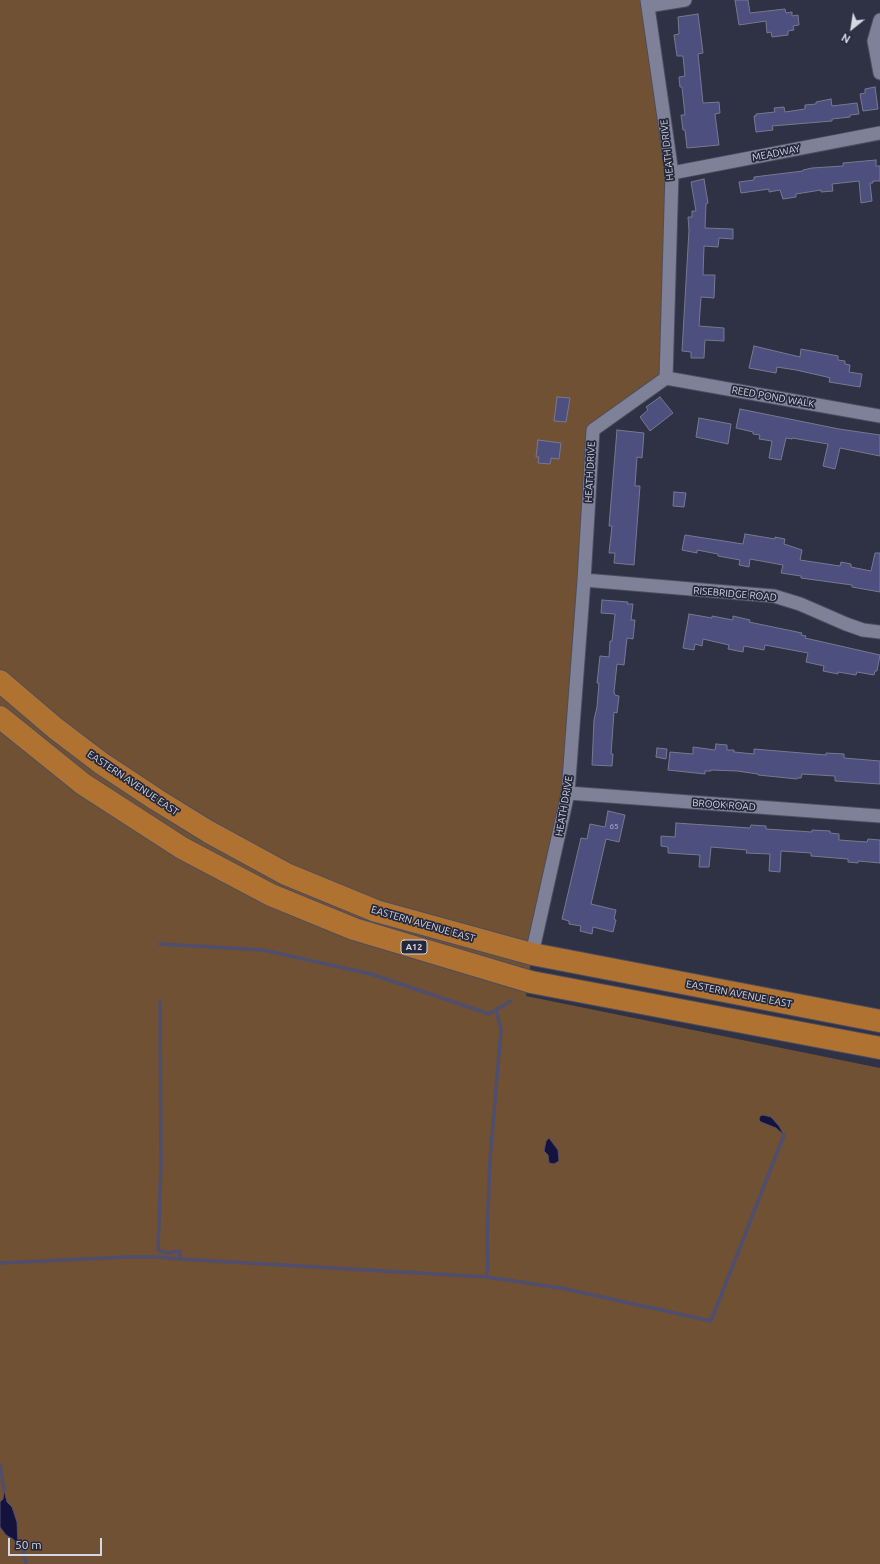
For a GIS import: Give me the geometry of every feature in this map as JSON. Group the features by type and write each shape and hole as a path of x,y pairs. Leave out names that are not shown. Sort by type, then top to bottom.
{"highway":[{"name":"EASTERN AVENUE EAST","path":"0,681 55,728 108,767 157,800 209,832 286,874 376,911 532,954 880,1021"},
{"name":"A12","path":"0,717 82,784 182,848 271,895 354,929 531,982 880,1048"}],"street":[{"path":"647,3 685,0"},
{"name":"HEATH DRIVE","path":"532,954 568,793 584,580 593,430 666,378 672,173 647,3"},
{"path":"880,20 874,41 880,74"},
{"name":"MEADWAY","path":"672,173 880,133"},
{"name":"REED POND WALK","path":"666,378 880,416"},
{"name":"RISEBRIDGE ROAD","path":"584,580 774,596 800,604 863,630 880,632"},
{"name":"BROOK ROAD","path":"568,793 880,816"}],"shaded area":[{"path":"0,0 647,0 672,173 666,378 593,430 568,793 532,954 526,996 880,1068 880,1564 0,1564"},
{"path":"763,1115 771,1117 779,1126 784,1135 776,1128 761,1122 759,1120 760,1116"},
{"path":"549,1138 558,1150 559,1161 554,1164 549,1163 548,1155 544,1151 546,1141"},
{"path":"4,1490 7,1502 12,1507 17,1522 18,1545 13,1539 6,1535 0,1527 0,1502 3,1499"}],"building":[{"path":"735,0 748,0 750,13 785,9 786,13 792,12 792,16 798,15 799,25 793,26 794,30 788,31 788,35 772,37 771,32 767,33 766,21 739,25"},
{"path":"698,14 703,53 698,54 703,103 719,102 720,113 715,114 719,145 687,148 685,130 683,130 681,115 685,115 682,87 680,87 679,77 685,76 683,56 677,56 674,35 679,34 678,17"},
{"path":"875,87 878,109 863,111 860,94 865,93 865,89"},
{"path":"831,99 832,106 857,103 859,114 850,115 850,117 832,119 832,121 772,126 773,130 756,132 754,116 756,116 756,114 775,112 774,108 784,107 785,112 805,109 805,105 816,104 816,102"},
{"path":"876,160 876,166 880,166 880,181 873,181 873,183 870,183 872,201 861,203 859,181 832,184 833,191 821,192 821,190 796,194 796,197 783,199 780,190 769,192 769,189 741,193 739,182 754,180 754,177 803,171 812,168 843,166 843,163"},
{"path":"704,179 708,203 706,204 705,228 733,229 733,239 719,238 718,247 704,246 703,275 715,275 714,298 701,297 699,326 724,328 724,341 705,340 704,358 691,358 691,352 682,351 689,230 688,217 692,217 692,211 696,211 691,182"},
{"path":"754,346 800,357 801,349 838,356 838,360 845,361 845,364 850,365 849,372 862,374 860,387 829,382 830,378 796,370 777,367 776,373 749,368"},
{"path":"557,397 570,398 566,422 554,421"},
{"path":"660,397 673,413 650,431 640,417 648,410 646,407"},
{"path":"740,409 839,429 880,435 880,456 840,448 835,469 823,466 828,444 786,438 781,460 769,458 772,441 759,439 760,435 736,428"},
{"path":"699,418 731,424 728,444 696,437"},
{"path":"617,430 644,433 642,458 637,457 635,486 640,486 634,565 614,563 615,553 609,553 612,526 609,526"},
{"path":"538,440 561,443 559,459 551,458 550,464 538,463 539,457 536,457"},
{"path":"674,492 686,493 684,507 673,506"},
{"path":"745,534 775,539 775,537 785,539 784,544 802,550 800,560 840,566 841,562 851,564 851,567 871,571 875,553 880,553 880,592 852,587 852,585 801,578 801,576 781,573 783,565 750,559 749,567 739,565 740,560 718,556 718,554 697,550 697,553 682,550 685,535 743,544"},
{"path":"602,600 628,602 627,604 633,604 631,620 635,620 633,639 627,638 624,665 617,664 614,692 615,695 619,696 617,713 614,712 611,754 613,754 612,766 592,765 594,720 597,707 599,683 597,683 600,656 609,657 610,641 612,641 615,614 601,613"},
{"path":"689,614 733,620 733,616 750,620 749,622 802,633 801,635 806,636 805,638 880,655 877,671 875,671 874,675 857,672 856,675 823,671 824,666 806,662 808,653 765,645 764,650 744,646 743,652 728,649 729,645 703,639 702,646 695,644 694,650 683,648"},
{"path":"716,744 727,745 727,750 734,750 734,752 754,754 754,749 826,755 826,753 844,754 844,758 880,761 880,784 835,781 835,776 802,774 801,778 797,779 737,771 711,770 705,771 705,774 668,770 670,752 693,754 693,747 715,750"},
{"path":"657,748 667,749 666,759 656,757"},
{"path":"608,811 625,815 619,842 606,839 591,904 616,910 614,919 616,920 613,932 593,927 592,934 580,931 581,926 569,924 569,921 562,919 581,838 587,839 590,824 605,827"},
{"path":"676,823 750,828 751,825 766,826 766,829 812,832 812,830 830,831 830,833 839,834 839,840 867,842 868,839 880,840 880,863 858,861 858,863 848,862 848,859 811,856 811,853 781,851 780,872 769,871 770,854 746,853 747,850 711,847 709,867 699,867 700,855 668,853 668,847 661,846 661,836 675,837"}],"waterway":[{"path":"160,944 263,950 371,974 489,1014 511,1001"},
{"path":"0,1263 127,1257 180,1259 180,1251 167,1253 158,1249 161,1165 160,1002"},
{"path":"180,1259 486,1277 488,1267 487,1237 490,1159 501,1030 496,1009"},
{"path":"486,1277 561,1288 711,1321 784,1135"},
{"path":"0,1465 4,1490"},
{"path":"18,1545 23,1550 26,1564"}]}
